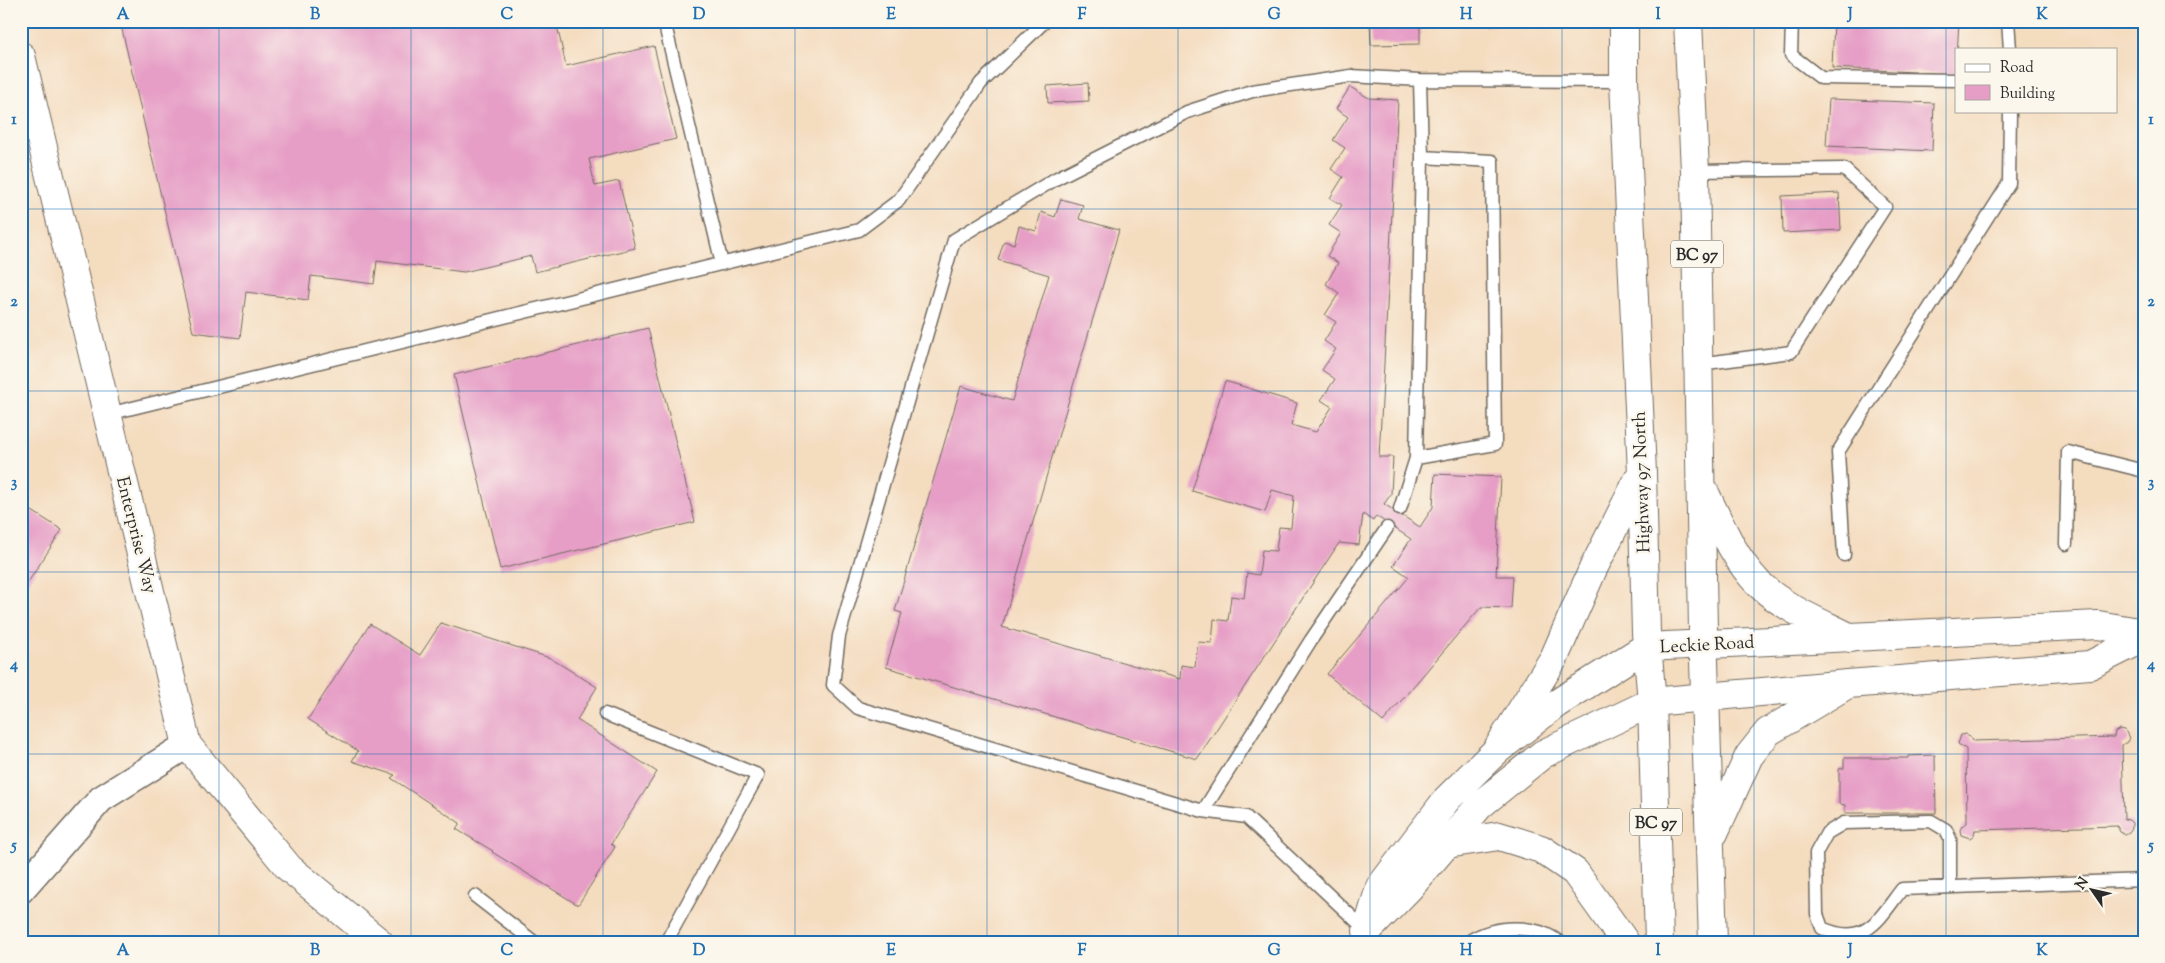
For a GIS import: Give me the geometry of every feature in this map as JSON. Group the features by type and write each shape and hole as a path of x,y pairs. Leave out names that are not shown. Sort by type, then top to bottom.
{"main road":[{"name":"Highway 97 North","path":"1624,21 1624,82 1642,473 1646,647 1652,702 1659,942"},
{"name":"BC 97","path":"1688,21 1695,172 1704,644 1713,942"},
{"name":"Enterprise Way","path":"21,56 187,745 289,868 379,942"},
{"path":"1496,751 1554,658 1593,569 1642,473"},
{"path":"1701,486 1734,552 1758,583 1788,606 1851,638"},
{"name":"Leckie Road","path":"1362,936 1380,887 1447,799 1496,751 1556,704 1646,647 2098,625 2144,633"},
{"path":"1362,936 1409,888 1480,805 1544,754 1652,702 2090,665 2144,638"},
{"path":"1711,839 1749,756 1768,732 1848,684"},
{"path":"1447,844 1499,836 1541,849 1575,872 1624,942"}],"street":[{"path":"21,890 100,799 187,745"}],"lane":[{"path":"664,21 722,264"},
{"path":"108,414 859,230 899,200 981,83 1045,21"},
{"path":"1792,21 1791,55 1821,78 1955,80"},
{"path":"2008,21 2010,48"},
{"path":"1362,936 1246,818 1202,811 858,708 833,684 839,636 954,240 1057,178 1187,112 1252,92 1351,76 1420,80 1624,82"},
{"path":"1400,509 1416,458 1422,157 1420,80"},
{"path":"1844,555 1838,452 2009,183 2010,112"},
{"path":"1416,458 1495,444 1492,161 1422,157"},
{"path":"1695,172 1844,169 1885,207 1791,352 1699,364"},
{"path":"2066,544 2068,452 2144,471"},
{"path":"1202,811 1387,528"},
{"path":"605,714 758,775 666,942"},
{"path":"1950,887 1950,839 1946,830 1931,821 1844,822 1827,833 1816,854 1817,914 1822,928 1835,934 1861,933 1878,921 1902,889 2144,880"},
{"path":"475,896 534,942"},
{"path":"1468,942 1476,936 1498,929 1520,929 1544,934 1560,942"}],"building":[{"path":"120,21 556,21 566,66 654,46 676,139 589,159 595,186 619,181 635,248 535,272 531,256 464,272 377,261 374,284 311,276 308,300 246,292 240,338 193,332"},
{"path":"1340,21 1420,21 1420,44 1371,45 1370,24 1340,23"},
{"path":"1447,21 1501,21 1501,25 1447,26"},
{"path":"1834,21 1959,21 1957,48 1955,48 1955,74 1832,68"},
{"path":"1088,83 1089,101 1048,103 1047,86"},
{"path":"1350,87 1369,98 1398,100 1379,457 1393,457 1391,494 1384,504 1420,527 1433,507 1435,474 1501,477 1496,576 1513,576 1511,608 1481,607 1383,722 1327,674 1409,577 1393,566 1411,539 1376,516 1373,521 1363,514 1359,545 1339,543 1197,759 886,667 902,613 895,611 961,386 1012,401 1049,275 998,260 1004,241 1014,244 1019,226 1036,231 1041,212 1055,217 1061,199 1083,205 1079,219 1119,230 1002,627 1180,679 1181,665 1195,667 1198,642 1212,643 1214,619 1228,621 1231,596 1244,598 1247,573 1259,575 1262,550 1276,551 1279,527 1291,528 1294,496 1272,490 1265,512 1192,491 1225,381 1297,403 1291,425 1316,432 1332,407 1321,400 1335,379 1322,370 1336,349 1324,341 1336,322 1325,315 1339,293 1326,284 1338,263 1327,256 1341,233 1329,225 1342,205 1330,198 1343,177 1331,169 1345,148 1333,140 1348,117 1336,109"},
{"path":"1829,99 1934,103 1932,151 1826,146"},
{"path":"1839,193 1841,230 1783,233 1782,196"},
{"path":"648,328 695,522 500,569 454,375"},
{"path":"21,504 62,530 21,593"},
{"path":"441,623 550,658 597,687 577,720 657,772 611,844 615,847 578,905 456,829 460,823 391,778 395,775 352,761 358,751 308,719 370,624 420,655"},
{"path":"2120,729 2125,730 2129,738 2122,745 2124,819 2132,823 2132,828 2129,832 2125,834 2120,832 2117,826 1975,830 1974,835 1970,838 1961,835 1960,830 1962,826 1967,823 1966,749 1958,744 1961,735 1966,734 1970,736 1973,741 2114,737 2115,732"},
{"path":"1935,755 1936,813 1845,813 1845,805 1839,804 1839,769 1844,768 1844,758 1908,758 1908,756"}]}
